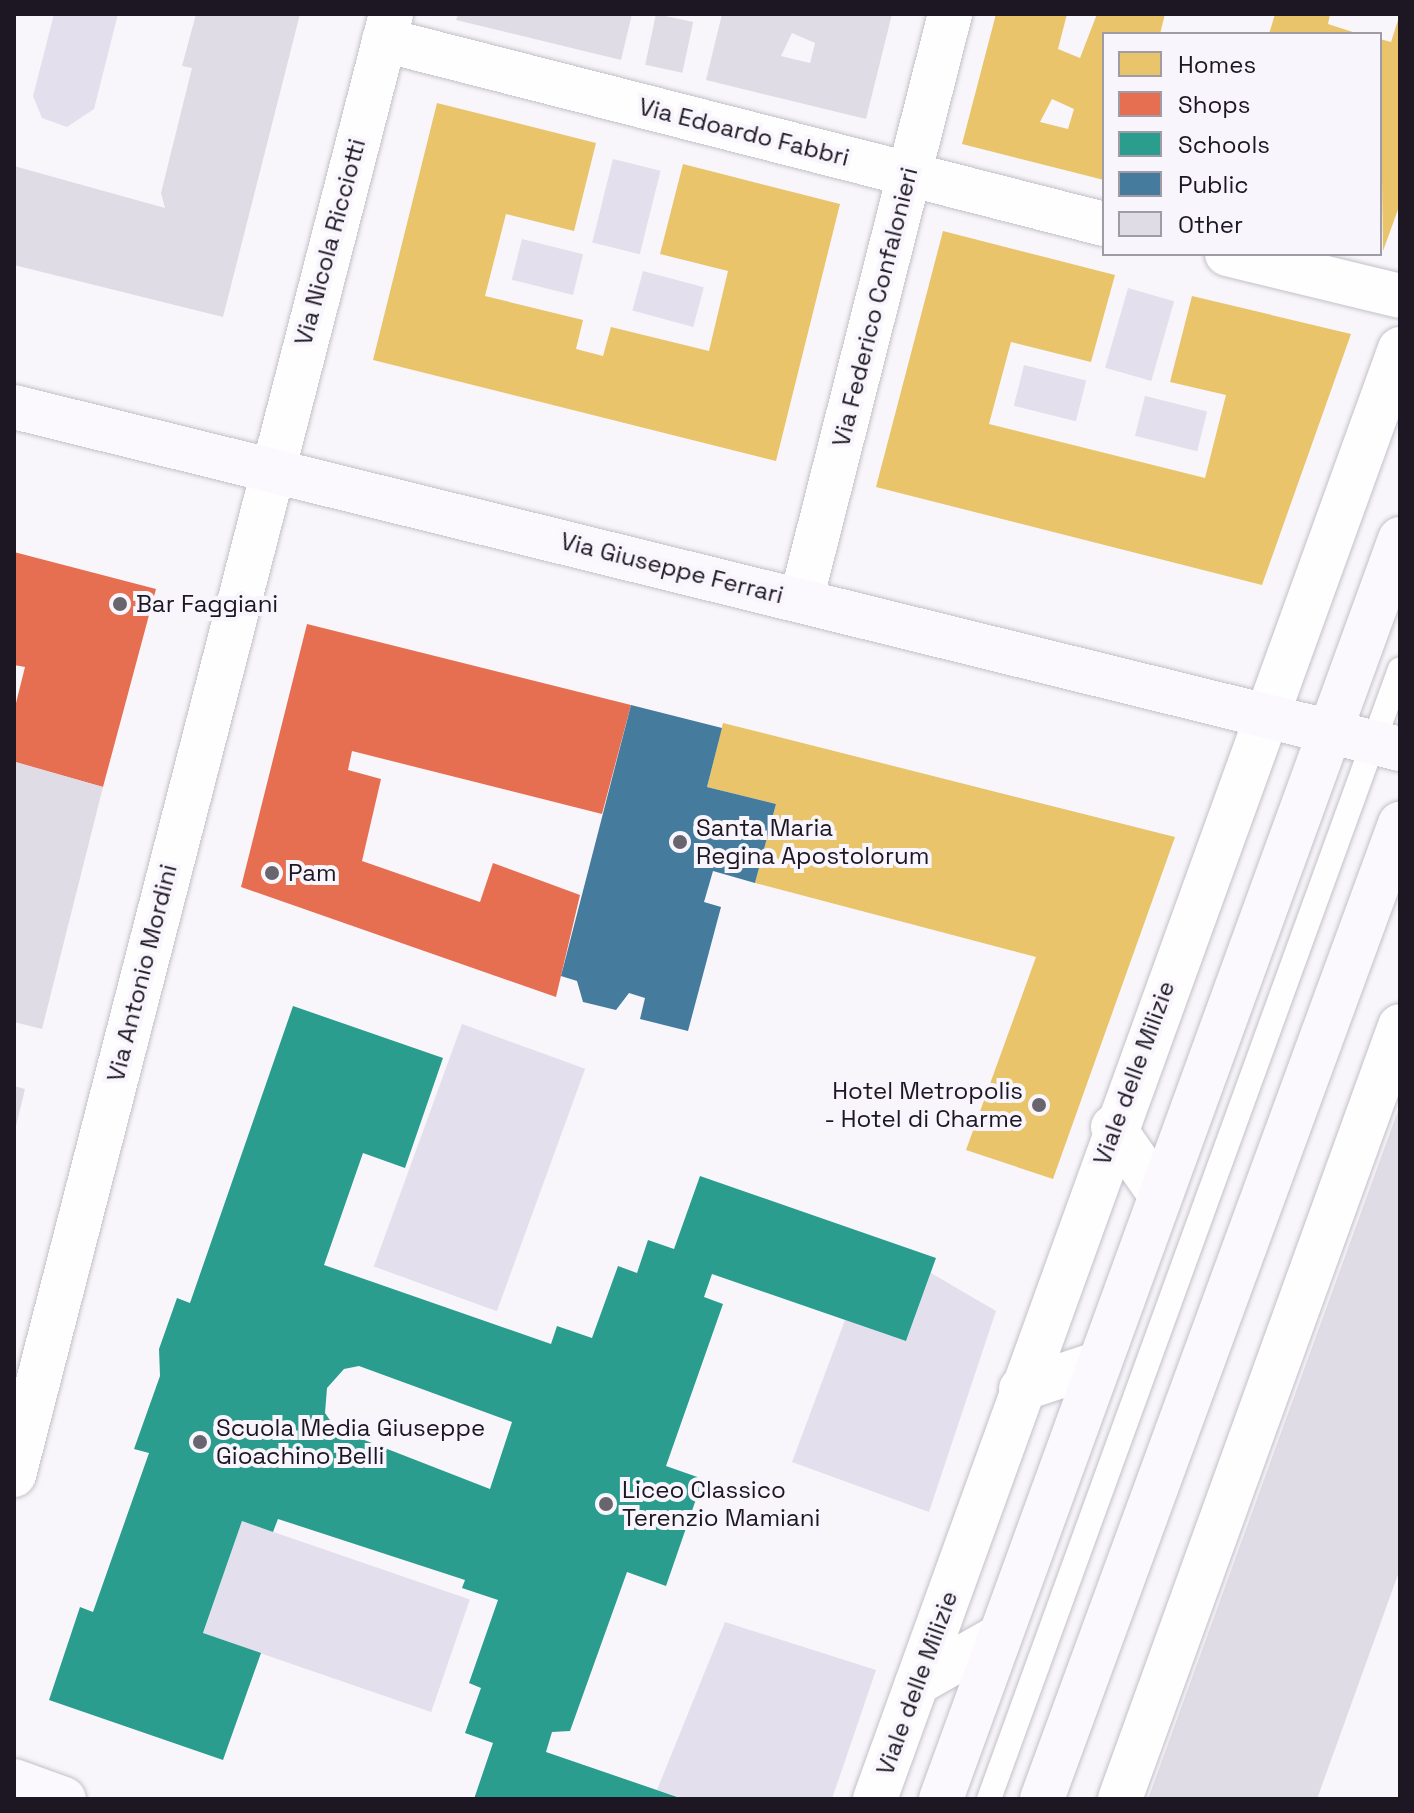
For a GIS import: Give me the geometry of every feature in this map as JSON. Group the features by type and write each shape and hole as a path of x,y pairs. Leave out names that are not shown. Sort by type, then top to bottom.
{"street":[{"name":"Via Federico Confalonieri","path":"801,600 950,14"},
{"name":"Via Edoardo Fabbri","path":"387,27 908,176 1102,224"},
{"name":"Via Nicola Ricciotti","path":"270,471 387,27"},
{"path":"1235,256 1400,296"},
{"name":"Viale delle Milizie","path":"875,1799 1113,1127 1400,349"},
{"name":"Via Giuseppe Ferrari","path":"14,407 1367,740"},
{"name":"Via Antonio Mordini","path":"14,1475 270,471"},
{"path":"941,1799 1159,1193 1367,740 1400,539"},
{"path":"1042,1799 1400,824"},
{"path":"1120,1799 1400,1026"},
{"path":"1113,1127 1159,1193"},
{"path":"1021,1389 1097,1364"},
{"path":"917,1683 1000,1636"},
{"path":"14,1781 64,1799"}],"lane":[{"path":"989,1799 1367,740 1400,669"}],"shaded area":[{"path":"54,14 118,14 94,109 67,127 42,118 33,96"},
{"path":"613,159 661,171 640,254 592,242"},
{"path":"522,239 583,254 573,295 512,280"},
{"path":"643,271 704,287 693,327 632,311"},
{"path":"1128,288 1174,301 1151,381 1105,368"},
{"path":"1024,365 1086,380 1076,421 1014,406"},
{"path":"1145,396 1207,411 1197,451 1135,436"},
{"path":"462,1024 585,1069 497,1311 374,1266"},
{"path":"931,1273 996,1311 929,1512 792,1462 845,1320 906,1341"},
{"path":"242,1521 470,1599 431,1712 203,1634"},
{"path":"725,1622 876,1670 832,1799 685,1799 657,1790"}],"building: Homes":[{"path":"996,14 1067,14 1058,49 1080,58 1097,14 1165,14 1160,32 1102,32 1102,179 962,144","holes":["1052,99 1074,109 1068,129 1040,122"]},
{"path":"1275,14 1330,14 1328,24 1353,32 1270,32"},
{"path":"1400,14 1400,204 1383,251 1382,40 1391,42"},
{"path":"437,103 596,143 574,231 506,214 485,296 583,320 576,349 603,356 611,327 709,351 728,271 660,254 683,164 840,204 776,461 373,360"},
{"path":"943,231 1115,275 1091,362 1011,342 989,424 1205,478 1226,395 1170,382 1192,296 1351,334 1262,585 876,487"},
{"path":"723,723 1175,837 1053,1179 966,1150 1036,957 755,883 776,804 707,787"}],"building: Shops":[{"path":"14,552 156,589 103,787 14,762 14,711 25,667 14,665"},
{"path":"307,624 631,705 602,814 352,751 348,770 381,779 362,861 480,902 493,863 580,895 556,997 241,887"}],"building: Schools":[{"path":"293,1006 443,1058 405,1168 363,1153 324,1265 551,1344 557,1326 592,1338 618,1266 637,1273 648,1240 674,1249 700,1176 936,1258 906,1341 712,1274 704,1297 723,1304 666,1466 703,1479 666,1586 627,1572 570,1731 552,1732 546,1752 683,1799 474,1799 493,1743 465,1733 481,1688 469,1683 498,1600 462,1588 465,1580 278,1519 273,1532 242,1521 203,1633 261,1653 223,1760 49,1700 80,1607 93,1612 149,1453 134,1449 160,1376 159,1349 177,1298 190,1303","holes":["359,1366 512,1422 490,1489 336,1429 325,1413 327,1388 344,1369"]}],"building: Public":[{"name":"Santa Maria Regina Apostolorum","path":"631,705 722,728 707,787 776,804 755,883 713,871 704,902 721,907 688,1031 640,1019 645,998 629,993 616,1010 583,1002 577,981 561,976"}],"building: Other":[{"path":"196,14 300,14 223,317 14,265 14,166 165,208 161,193 192,68 182,66"},
{"path":"458,14 632,14 621,60 456,20"},
{"path":"656,14 693,22 682,73 645,65"},
{"path":"722,14 892,14 866,119 706,80","holes":["792,33 815,43 810,63 781,56"]},
{"path":"16,762 103,787 42,1029 14,1022"},
{"path":"14,1086 25,1089 15,1130 14,1130"},
{"path":"1400,1105 1400,1569 1317,1799 1148,1799"}],"place":[{"name":"Bar Faggiani","path":"120,604"},
{"name":"Santa Maria Regina Apostolorum","path":"680,842"},
{"name":"Pam","path":"272,873"},
{"name":"Hotel Metropolis - Hotel di Charme","path":"1039,1105"},
{"name":"Scuola Media Giuseppe Gioachino Belli","path":"200,1442"},
{"name":"Liceo Classico Terenzio Mamiani","path":"606,1504"}]}
